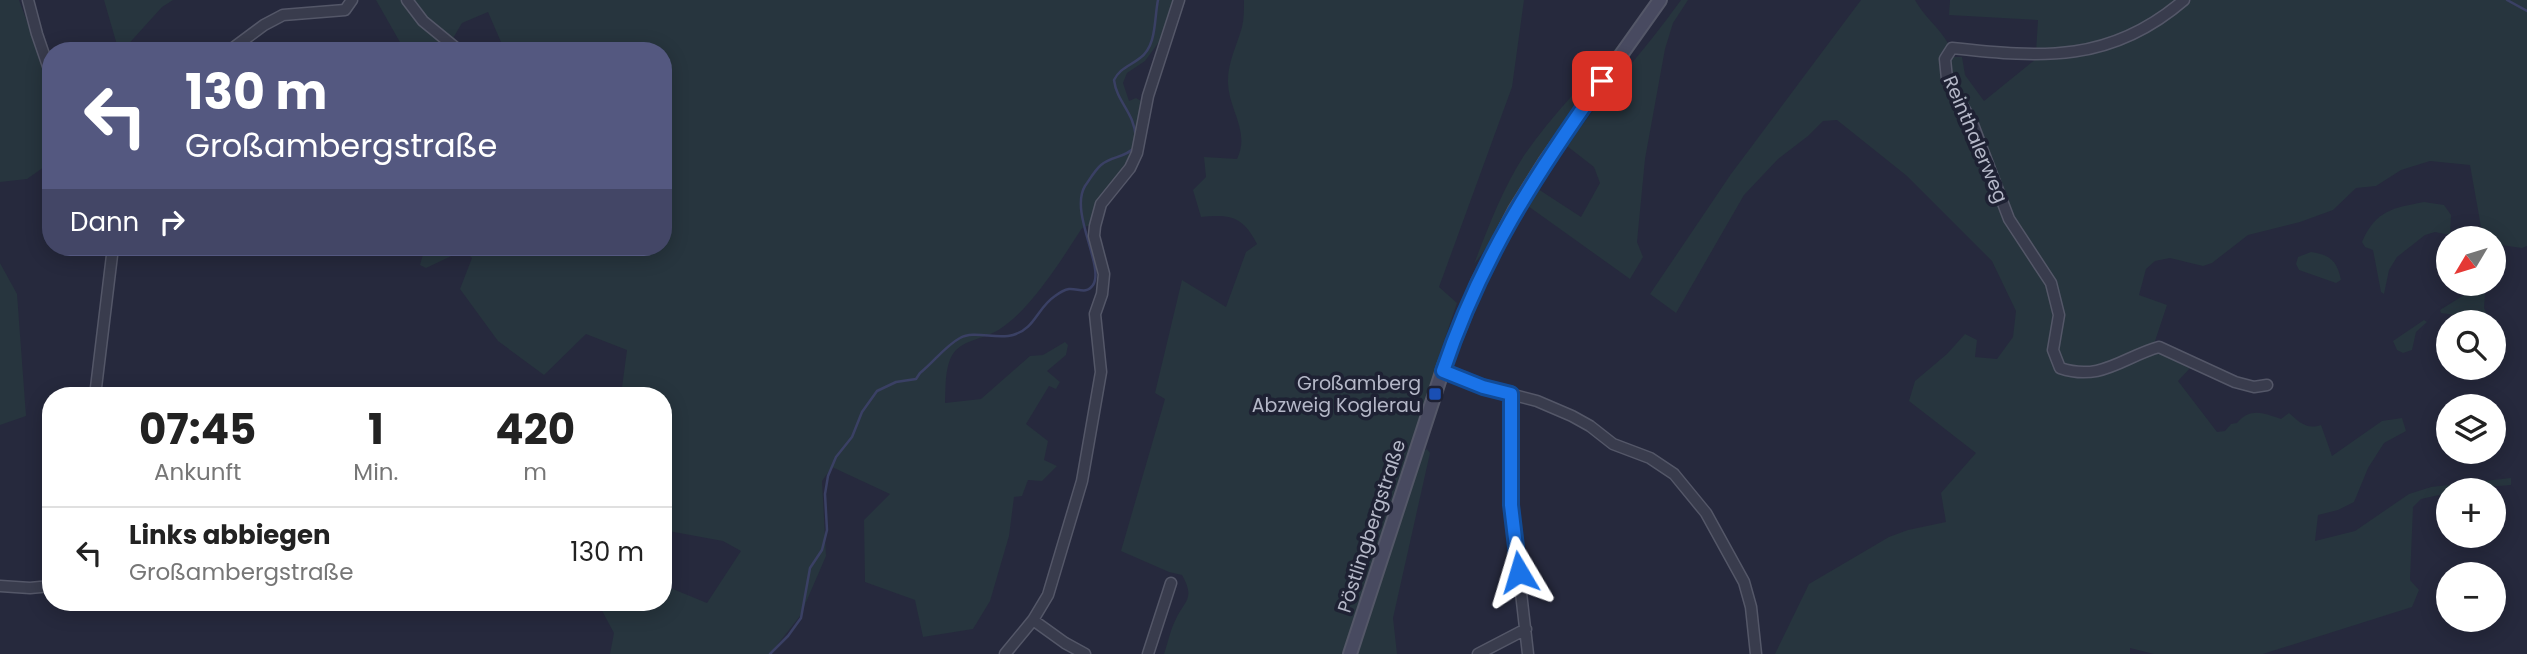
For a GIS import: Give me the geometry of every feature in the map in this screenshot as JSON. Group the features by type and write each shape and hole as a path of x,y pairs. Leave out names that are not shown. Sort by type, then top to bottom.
{"main road":[{"name":"Pöstlingbergstraße","path":"1350,654 1443,371 1478,282 1545,162 1660,0"}],"street":[{"path":"28,0 42,49"},
{"path":"242,42 278,17 345,10 352,0"},
{"path":"407,0 423,21 449,42"},
{"path":"1006,654 1045,601 1082,481 1101,367 1095,314 1104,278 1094,236 1098,215 1103,201 1130,168 1137,153 1148,96 1179,0"},
{"name":"Reinthalerweg","path":"2185,0 2144,28 2099,48 2056,54 1952,48 1945,59 1945,71 1972,122 2009,219 2051,283 2059,315 2053,351 2060,368 2083,373 2111,369 2159,347 2235,382 2254,387 2267,385"},
{"path":"96,387 112,256"},
{"path":"1443,371 1483,387 1537,401 1585,423 1613,444 1650,458 1682,481 1706,513 1744,582 1751,607 1756,654"},
{"path":"1511,394 1511,505 1528,654"},
{"path":"1148,654 1171,583"},
{"path":"0,586 42,588"},
{"path":"1033,620 1085,654"},
{"path":"1478,654 1526,629"}],"shaded area":[{"path":"0,0 19,0 42,62 42,168 27,179 0,182"},
{"path":"104,0 173,0 162,7 130,42 116,42"},
{"path":"376,0 1176,0 1164,35 1145,61 1127,73 1123,83 1129,101 1136,98 1141,101 1135,147 1125,170 1103,197 1090,225 1082,228 1045,283 1023,309 1000,329 961,346 949,362 945,403 981,399 1030,356 1043,355 1065,342 1068,345 1066,355 1047,371 1060,382 1056,389 1049,386 1026,424 1048,441 1044,460 1057,466 1042,481 1028,480 1022,496 1014,497 1009,536 990,601 973,629 923,637 915,600 865,582 864,520 890,494 832,467 822,481 826,556 800,616 770,654 610,654 614,633 602,611 672,611 672,589 707,603 741,551 723,541 672,532 672,387 622,387 627,350 586,334 544,375 498,341 460,289 472,258 470,256 672,256 672,42 501,42 488,12 462,23 452,40 454,42 400,42"},
{"path":"1244,0 1524,0 1512,87 1439,287 1457,303 1440,353 1396,524 1401,520 1422,452 1427,449 1430,453 1393,618 1397,654 1164,654 1173,625 1187,600 1186,583 1182,575 1121,551 1165,399 1155,393 1182,280 1226,307 1246,252 1257,244 1241,222 1235,219 1220,216 1201,217 1193,190 1206,177 1204,157 1237,159 1241,149 1240,129 1231,100 1228,73 1243,24"},
{"path":"1681,0 1688,0 1673,23 1665,49 1645,159 1637,242 1643,257 1630,279 1528,206 1538,189 1581,217 1600,183 1594,167 1567,146"},
{"path":"1861,0 1915,0 1949,45 1941,59 1941,72 1969,123 2010,224 2014,217 1995,165 1950,78 1951,57 1962,57 1965,75 1984,101 2036,59 2082,54 2174,13 2191,0 2527,0 2527,246 2506,246 2506,226 2481,226 2470,165 2430,161 2401,170 2376,186 2356,188 2333,210 2300,222 2248,235 2212,263 2203,266 2170,258 2155,261 2146,269 2139,295 2167,305 2154,344 2160,354 2191,367 2178,381 2217,432 2225,431 2231,424 2252,413 2263,413 2281,419 2289,413 2307,426 2321,425 2332,456 2382,421 2402,418 2406,431 2384,443 2368,468 2354,502 2318,515 2315,541 2355,531 2409,494 2436,486 2436,496 2421,499 2413,507 2410,580 2419,590 2412,607 2263,654 2154,654 2130,648 2130,654 1775,654 1809,584 1889,537 1946,522 1941,493 1976,453 1909,401 1915,381 1947,354 1965,334 1977,340 1975,357 1997,359 2013,337 2016,311 1992,261 1907,176 1837,120 1823,121 1778,159 1744,195 1676,313 1650,294 1731,174"},
{"path":"1950,0 2181,0 2141,26 2108,41 2036,52 2038,20 1949,15"},
{"path":"1624,39 1539,159 1496,233 1474,264 1502,196 1523,157 1559,111"},
{"path":"2424,202 2444,205 2451,215 2450,226 2436,226 2436,232 2425,235 2397,257 2389,270 2384,294 2381,292 2373,250 2365,247 2362,242 2373,223 2387,212"},
{"path":"2311,252 2332,260 2341,280 2336,283 2299,270 2296,264 2298,257"},
{"path":"422,256 451,256 426,268 420,265"},
{"path":"0,263 17,294 26,416 0,425"},
{"path":"2463,296 2485,296 2485,310 2440,310"},
{"path":"2424,320 2427,322 2416,332 2412,350 2403,353 2397,350 2393,341"},
{"path":"2511,478 2511,485 2506,485 2506,479"}],"waterway":[{"path":"1136,138 1132,121 1118,95 1114,80 1149,47 1158,0"},
{"path":"2507,0 2527,11"},
{"path":"770,654 801,618 810,568 822,550 827,530 825,494 828,476 836,457 852,437 862,412 877,391 896,382 916,379 944,350 960,338 972,335 1013,335 1026,328 1044,306 1060,293 1069,289 1090,288 1095,277 1095,266 1081,210 1081,197 1085,186 1101,165 1134,148"}],"place":[{"name":"Großamberg Abzweig Koglerau","path":"1435,394"}],"route":[{"path":"1519,572 1511,505 1511,394 1483,387 1443,371 1472,295 1515,210 1602,81"}]}
